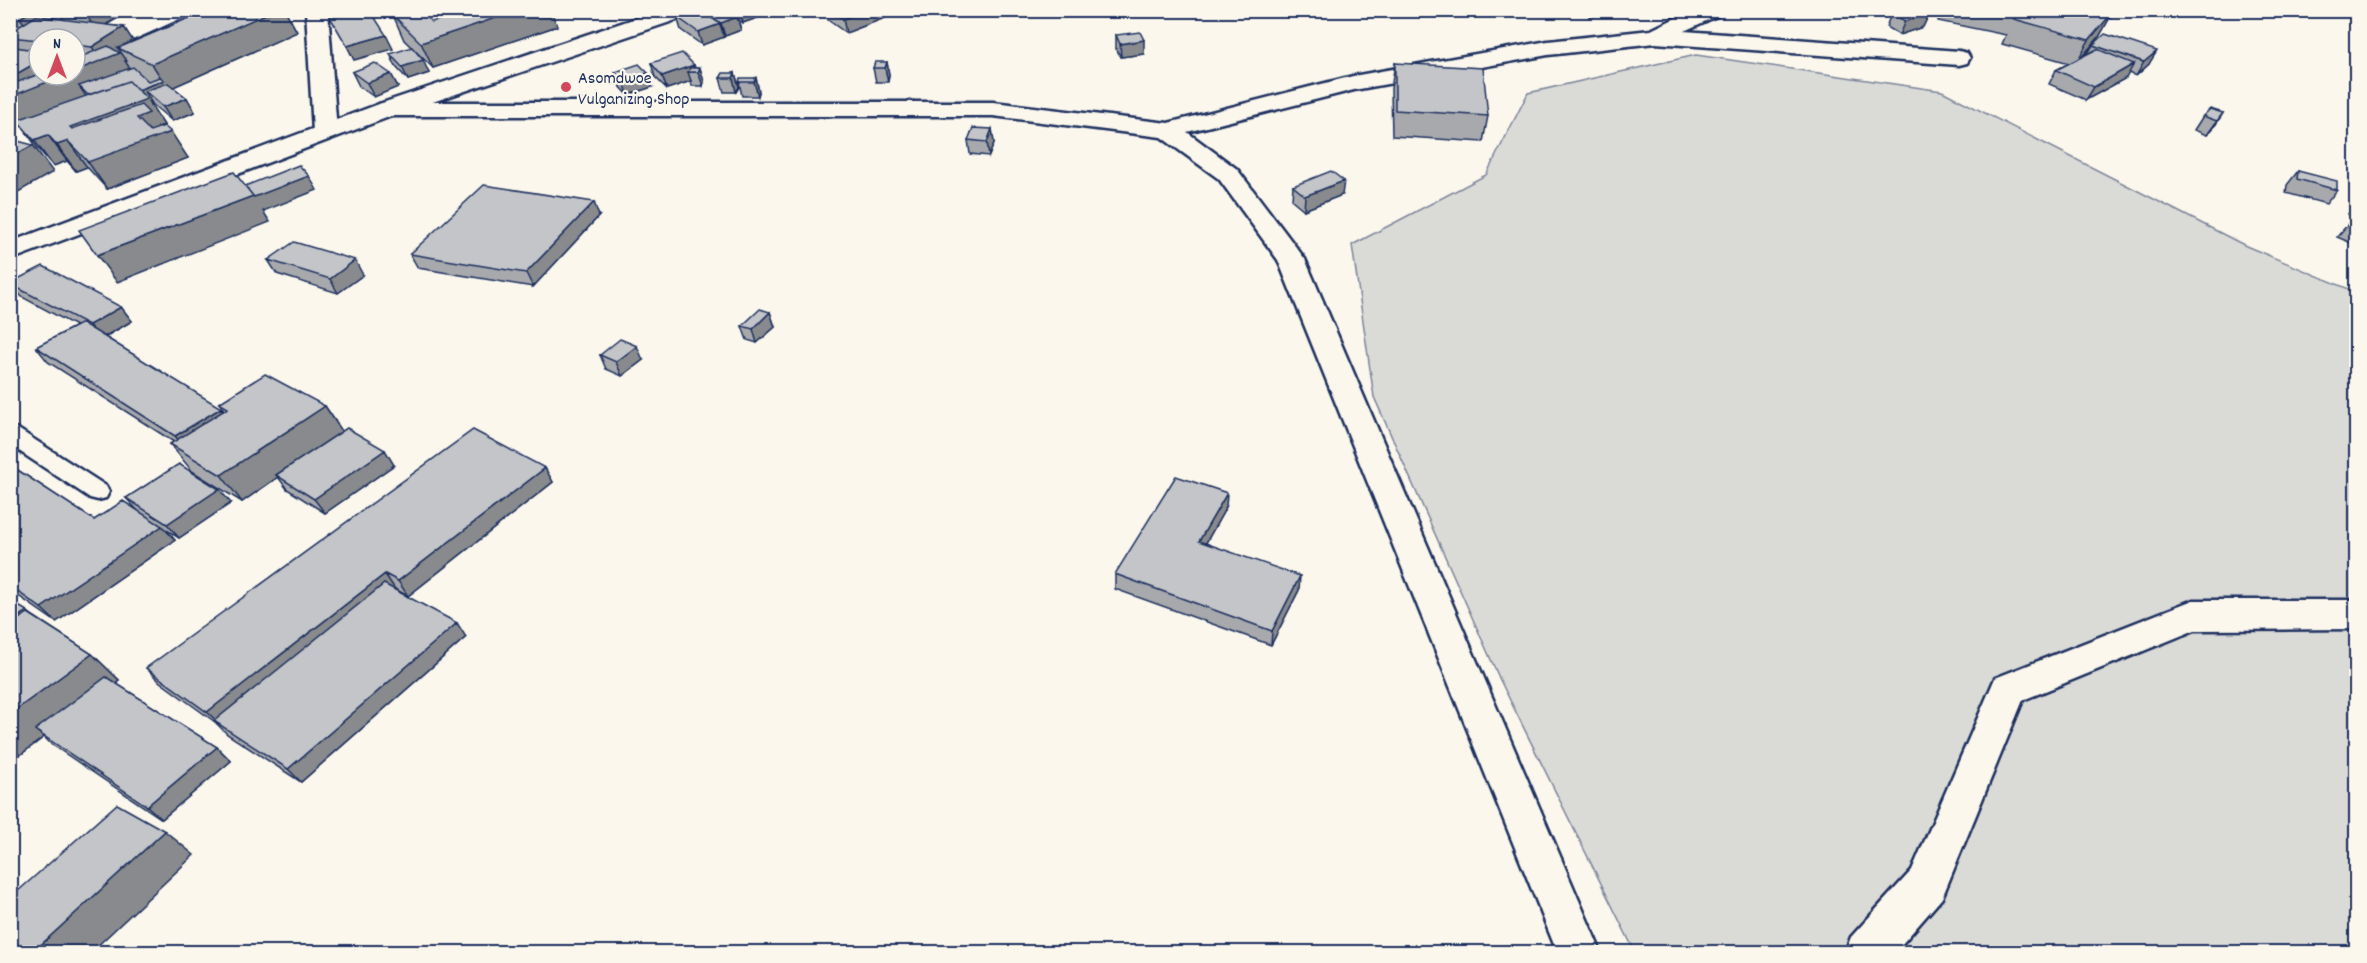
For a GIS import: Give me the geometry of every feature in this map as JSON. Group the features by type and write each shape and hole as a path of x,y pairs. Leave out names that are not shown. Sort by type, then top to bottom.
{"street":[{"path":"317,10 325,132"},
{"path":"10,252 388,109 683,10"},
{"path":"1655,36 1711,10"},
{"path":"388,109 993,109 1168,130 1353,83 1548,48 1655,36 1959,58"},
{"path":"1168,130 1228,174 1291,259 1579,952"},
{"path":"1867,952 1927,884 2008,689 2193,615 2356,615"}],"lane":[{"path":"10,434 98,492"}],"shaded area":[{"path":"1696,55 1942,91 2246,246 2356,292 2356,952 1635,952 1500,680 1374,397 1352,245 1486,175 1528,93"}],"building":[{"path":"10,10 33,10 20,18 10,16"},
{"path":"208,10 275,10 152,64 118,48"},
{"path":"354,10 370,10 386,35 347,46 330,17"},
{"path":"406,10 419,10 432,22 467,10 519,10 421,43 393,15"},
{"path":"700,10 720,24 698,32 677,17"},
{"path":"714,10 728,10 737,17 721,23 708,13"},
{"path":"830,10 867,10 843,19"},
{"path":"1902,10 1922,10 1929,14 1905,21 1891,14"},
{"path":"2022,10 2107,10 2113,12 2089,40 2014,19"},
{"path":"192,14 196,15 124,45"},
{"path":"36,16 124,27 92,47 87,46 87,27 27,27 27,39 10,37 10,32"},
{"path":"1140,32 1144,40 1120,44 1116,35"},
{"path":"2105,34 2157,51 2144,62 2093,45"},
{"path":"10,46 27,49 27,68 13,76 10,75"},
{"path":"108,46 120,53 87,66 87,54"},
{"path":"412,47 423,60 402,67 390,54"},
{"path":"2097,49 2134,64 2094,87 2056,70"},
{"path":"682,53 694,65 662,76 651,63"},
{"path":"875,62 887,62 885,68 873,68"},
{"path":"375,63 391,74 367,83 352,72"},
{"path":"1395,63 1483,68 1488,116 1395,110"},
{"path":"639,64 648,73 624,81 615,72"},
{"path":"133,67 148,81 160,77 164,80 138,90 129,81 88,95 80,87 87,87 87,83"},
{"path":"690,68 700,68 698,72 688,72"},
{"path":"723,73 735,73 733,78 720,78"},
{"path":"740,78 756,78 754,82 739,82"},
{"path":"27,79 27,87 35,87 10,97 10,85"},
{"path":"129,81 147,99 70,127 72,129 141,105 149,113 137,118 150,131 164,126 171,132 88,162 68,141 57,145 48,135 34,140 17,120"},
{"path":"168,83 187,98 163,107 145,91"},
{"path":"2210,109 2223,113 2217,121 2203,116"},
{"path":"973,128 992,129 987,142 968,140"},
{"path":"10,139 33,145 10,158"},
{"path":"299,165 309,176 254,197 245,186"},
{"path":"1331,171 1344,181 1305,196 1293,186"},
{"path":"2298,171 2337,181 2337,190 2297,179"},
{"path":"234,172 253,196 97,255 79,230"},
{"path":"484,185 594,202 526,273 410,254"},
{"path":"294,242 355,260 330,279 268,260"},
{"path":"43,266 121,307 89,325 10,284"},
{"path":"760,309 770,312 753,329 742,326"},
{"path":"82,323 221,408 175,436 36,347"},
{"path":"620,339 637,346 616,362 600,355"},
{"path":"265,374 325,406 221,475 170,444 228,408 219,403"},
{"path":"347,428 385,450 314,499 276,475"},
{"path":"473,430 545,468 398,581 385,574 207,712 146,668"},
{"path":"179,464 219,489 167,524 126,498"},
{"path":"10,465 94,520 123,501 162,526 41,608 10,586"},
{"path":"1176,476 1227,493 1199,541 1300,576 1272,631 1115,574"},
{"path":"384,584 457,623 288,769 214,721"},
{"path":"10,601 27,611 10,622"},
{"path":"28,613 92,654 10,714 10,625"},
{"path":"106,677 217,747 147,806 35,730"},
{"path":"117,804 165,831 33,952 10,952 10,898"}],"place":[{"name":"Asomdwoe Vulganizing Shop","path":"566,87"}]}
